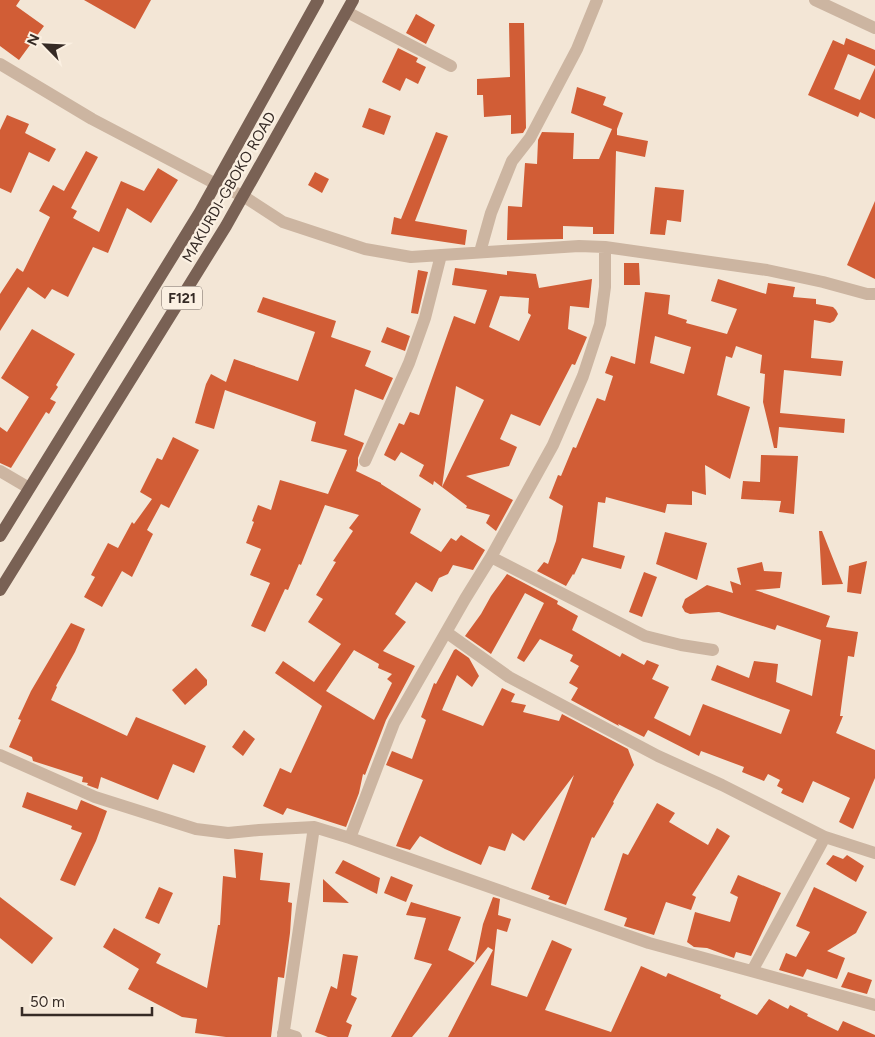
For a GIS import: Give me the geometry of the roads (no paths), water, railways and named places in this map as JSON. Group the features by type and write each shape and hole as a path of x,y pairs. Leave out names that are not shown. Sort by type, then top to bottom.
{"main road":[{"name":"F121","path":"0,536 195,221 318,0"},
{"name":"MAKURDI-GBOKO ROAD","path":"0,590 116,405 243,196 353,0"}],"street":[{"path":"480,252 491,213 512,161 530,138 577,50 597,0"},
{"path":"815,0 875,28"},
{"path":"347,12 451,66"},
{"path":"0,64 92,119 216,184 243,196 283,222 365,250 411,257 579,246 605,247 767,270 867,294 875,294"},
{"path":"350,838 394,723 491,557 553,445 583,376 600,324 605,287 605,247"},
{"path":"365,462 409,363 426,318 441,255"},
{"path":"0,471 29,488"},
{"path":"491,557 645,636 680,645 713,650"},
{"path":"446,632 509,677 576,714 825,837 875,853"},
{"path":"0,755 95,797 196,828 228,833 314,827 649,943 875,1005"},
{"path":"296,1037 283,1035 314,827"},
{"path":"752,972 825,837"}]}
